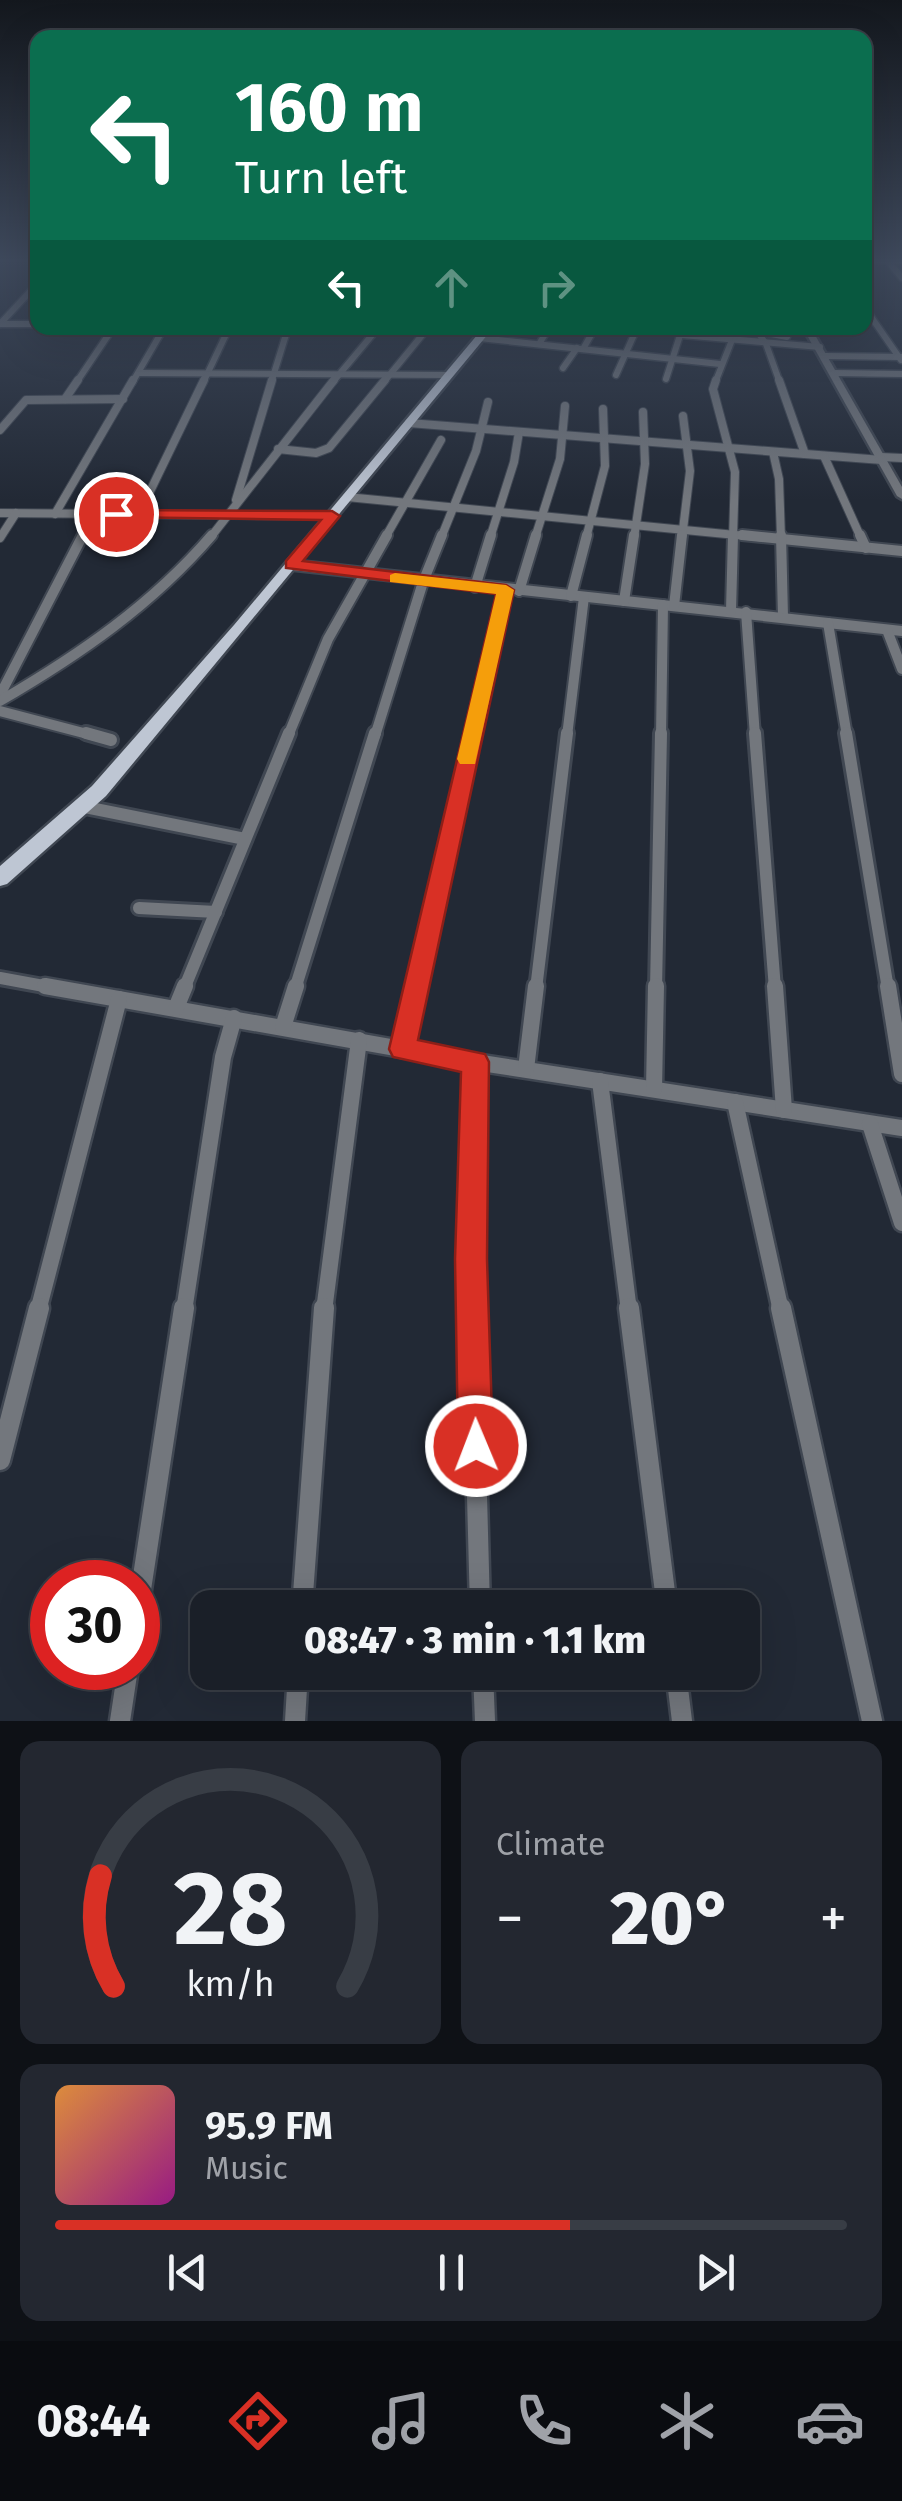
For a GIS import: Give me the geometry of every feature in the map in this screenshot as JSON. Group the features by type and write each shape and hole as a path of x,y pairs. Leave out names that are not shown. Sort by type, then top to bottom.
{"main road":[{"path":"0,878 98,791 292,565 477,340"}],"street":[{"path":"65,399 105,340"},
{"path":"55,514 157,340"},
{"path":"140,514 222,340"},
{"path":"231,511 284,340"},
{"path":"0,698 80,655 174,578 367,340"},
{"path":"278,449 324,452 417,340"},
{"path":"523,340 720,364"},
{"path":"540,344 542,340"},
{"path":"563,368 586,340"},
{"path":"616,375 632,340"},
{"path":"666,379 679,340"},
{"path":"730,611 735,472 713,388 732,340"},
{"path":"735,340 901,359"},
{"path":"763,340 805,454"},
{"path":"791,340 820,348"},
{"path":"815,340 902,496"},
{"path":"140,373 447,375"},
{"path":"835,373 902,374"},
{"path":"1,426 26,400 124,398"},
{"path":"284,1027 423,582 482,429 488,402"},
{"path":"402,1049 512,590 560,459 564,406"},
{"path":"526,1069 577,597 588,521 605,466 603,409"},
{"path":"624,601 646,442 643,412"},
{"path":"654,1089 668,605 684,530 688,445 683,416"},
{"path":"409,423 824,456 902,458"},
{"path":"475,587 514,462 519,432"},
{"path":"176,1008 328,639 441,440"},
{"path":"773,452 780,478 784,617"},
{"path":"824,456 866,548"},
{"path":"347,497 902,552"},
{"path":"0,513 231,511 332,516"},
{"path":"0,538 16,514"},
{"path":"0,698 94,514"},
{"path":"292,565 902,631"},
{"path":"746,612 784,1110"},
{"path":"828,622 902,1074"},
{"path":"887,630 902,669"},
{"path":"0,711 111,740"},
{"path":"80,806 245,839"},
{"path":"139,908 216,912"},
{"path":"1,981 119,998 475,1062 902,1128"},
{"path":"0,1460 119,998"},
{"path":"146,1560 220,1076 234,1018"},
{"path":"303,1590 327,1273 360,1040"},
{"path":"475,1062 471,1259 480,1590"},
{"path":"600,1080 665,1590"},
{"path":"735,1102 872,1721"},
{"path":"870,1124 902,1224"},
{"path":"120,1721 125,1690"},
{"path":"295,1721 297,1690"},
{"path":"483,1690 485,1721"},
{"path":"678,1690 682,1721"}],"slow traffic":[{"path":"395,578 506,590 468,759"}],"route":[{"path":"116,514 332,516 292,565 506,590 402,1049 475,1062 471,1259 476,1446"}]}
